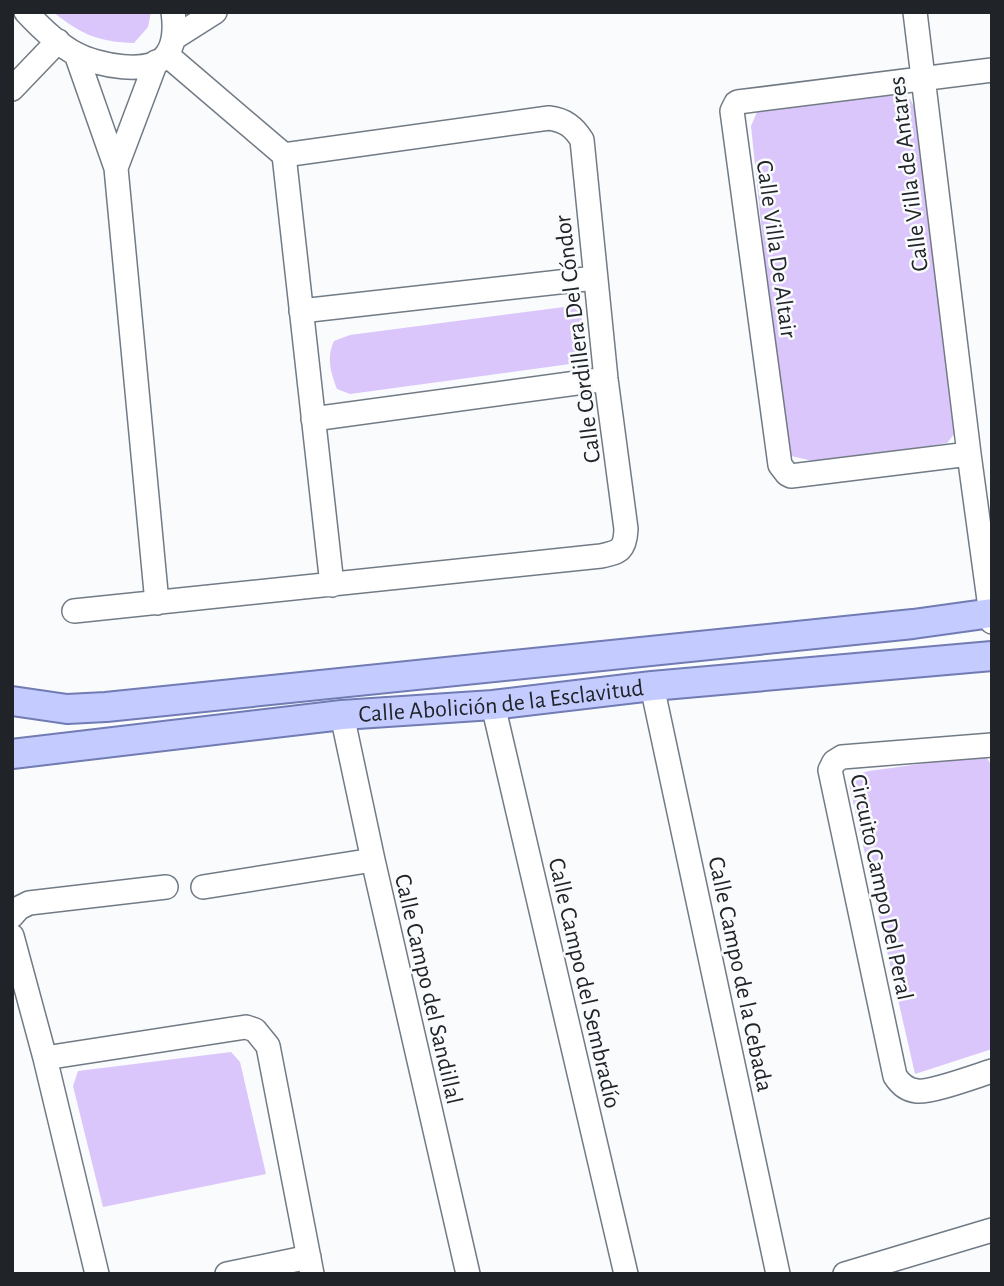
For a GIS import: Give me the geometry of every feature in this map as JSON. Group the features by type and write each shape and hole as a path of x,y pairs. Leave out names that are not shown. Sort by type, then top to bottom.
{"main road":[{"name":"Calle Abolición de la Esclavitud","path":"12,701 67,709 106,707 991,616"},
{"name":"Calle Abolición de la Esclavitud","path":"12,754 342,715 493,705 652,686 992,656"}],"street":[{"path":"26,12 67,48 110,65 124,67 146,66 215,12"},
{"path":"116,168 165,52 173,12"},
{"name":"Calle Villa de Antares","path":"915,12 991,616"},
{"path":"12,89 67,48"},
{"path":"67,48 116,168 157,603"},
{"path":"165,52 284,155 332,584"},
{"name":"Calle Villa De Altair","path":"969,454 791,476 779,465 732,111 738,102 992,70"},
{"name":"Calle Cordillera Del Cóndor","path":"74,611 601,556 618,551 625,541 626,529 606,379 582,140 576,130 559,119 549,118 284,155"},
{"path":"301,311 595,278"},
{"path":"313,419 606,379"},
{"name":"Calle Campo de la Cebada","path":"652,686 778,1274"},
{"name":"Calle Campo del Sembradío","path":"493,705 626,1274"},
{"name":"Calle Campo del Sandillal","path":"342,715 468,1274"},
{"name":"Circuito Campo Del Peral","path":"992,745 842,757 834,762 830,770 895,1076 906,1088 920,1092 992,1071"},
{"path":"203,887 373,860"},
{"path":"12,916 19,908 29,903 166,887"},
{"path":"12,936 45,1058 96,1274"},
{"path":"45,1058 246,1027 255,1030 268,1046 310,1266 227,1274"},
{"path":"845,1274 992,1230"}],"shaded area":[{"path":"53,12 151,12 148,27 134,43 100,39 72,26"},
{"path":"897,91 910,99 917,112 955,433 947,443 929,446 813,461 791,456 783,438 751,126 757,112 783,101"},
{"path":"572,306 579,312 582,320 587,347 582,356 570,364 350,394 337,389 333,377 330,359 334,341 350,335"},
{"path":"985,755 990,763 992,780 992,1049 915,1074 849,784 854,775 869,771"},
{"path":"231,1052 240,1062 266,1174 103,1207 73,1086 78,1071"}]}
